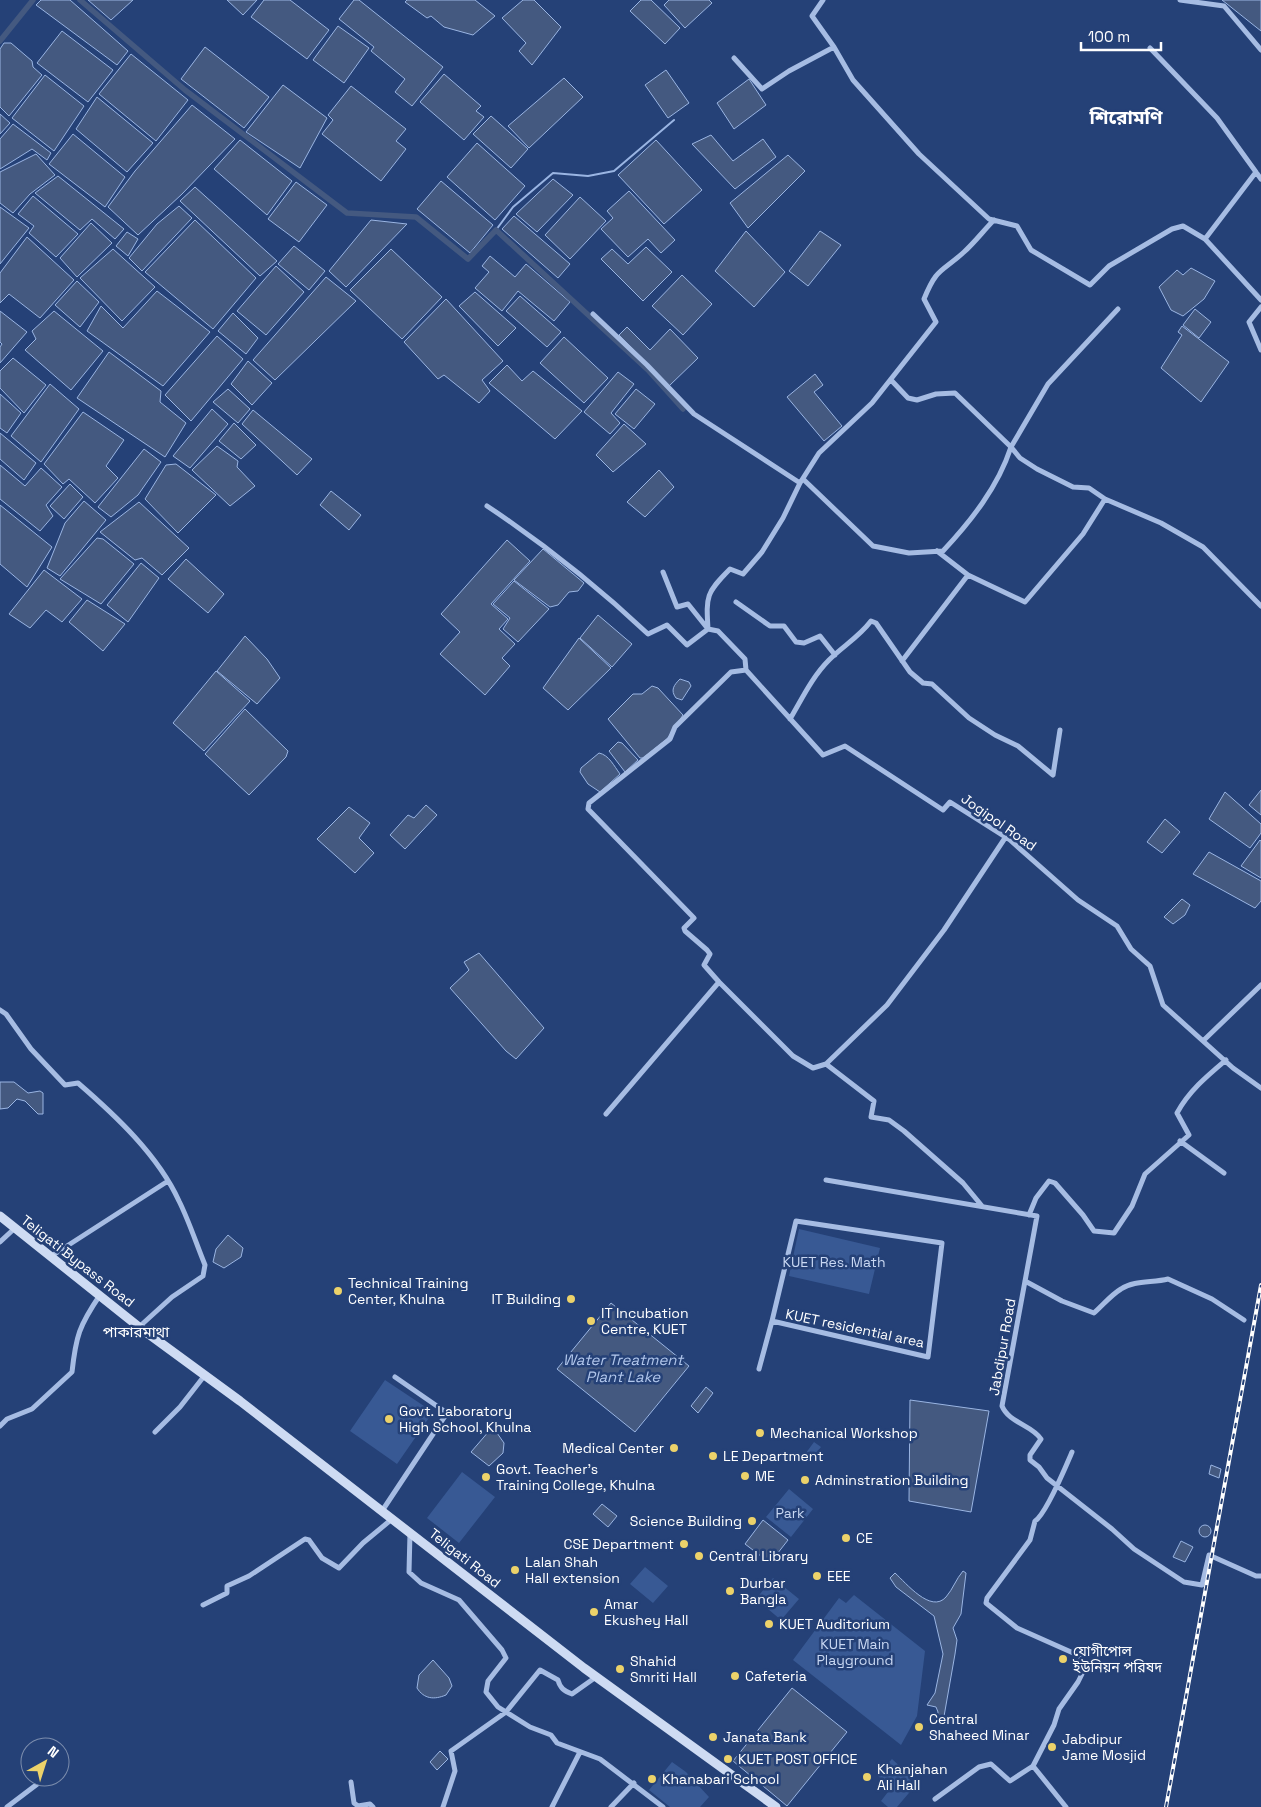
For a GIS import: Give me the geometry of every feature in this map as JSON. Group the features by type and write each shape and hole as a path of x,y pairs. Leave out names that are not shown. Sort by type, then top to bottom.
{"main road":[{"name":"Teligati Bypass Road","path":"0,1216 139,1327"},
{"name":"Teligati Road","path":"139,1327 205,1375 596,1677 776,1807"}],"street":[{"path":"823,0 812,16 834,47 853,80 909,143 989,219 1017,226 1031,250 1090,285 1110,266 1172,229 1183,226 1205,240 1261,300"},
{"path":"1180,0 1224,6 1261,50"},
{"path":"734,58 762,89 789,71 834,47"},
{"path":"1150,48 1217,118 1261,179"},
{"path":"1205,240 1256,172"},
{"path":"487,506 520,528 610,598 648,634 666,625 688,645 708,629 706,598 716,582 730,569 743,574 762,552 784,518 802,481 819,453 872,403 936,322 924,299 932,278 941,268 963,252 994,220"},
{"path":"1261,307 1248,322 1261,350"},
{"path":"593,314 647,365 694,414 802,481 873,546 909,553 943,551 981,505 1005,467 1011,447 1048,384 1118,309"},
{"path":"891,380 908,398 917,400 936,394 955,393 1020,458 1073,487 1089,488 1105,499 1161,524 1203,546 1261,606"},
{"path":"937,551 968,575 1025,602 1083,534 1105,499"},
{"name":"Jogipol Road","path":"663,572 677,607 688,604 708,629 718,631 745,659 746,670 823,756 845,746 943,810 950,802 1005,838 1056,879 1078,900 1117,926 1131,949 1150,966 1163,1005 1251,1082 1261,1088"},
{"path":"902,661 968,575"},
{"path":"736,602 770,626 784,626 796,642 804,643 820,636 835,655"},
{"path":"790,718 813,679 835,655 860,635 871,621 876,623 910,672 923,683 932,684 969,718 995,735 1018,746 1053,775 1060,730"},
{"path":"746,670 731,672 675,727 670,739 589,804 588,809 694,918 684,928 710,954 704,965 793,1056 813,1068 826,1064 887,1006 944,930 1005,838"},
{"path":"606,1114 719,982"},
{"path":"1204,1040 1261,985"},
{"path":"1256,991 1261,995"},
{"path":"0,1010 6,1014 31,1049 65,1085 78,1083 97,1099 146,1151 179,1200 205,1265 202,1276 172,1297 139,1327"},
{"path":"826,1180 1029,1215 1036,1198 1049,1181 1055,1183 1083,1215 1094,1231 1114,1233 1132,1206 1145,1174 1189,1135 1177,1113 1185,1099 1204,1078 1226,1060"},
{"path":"826,1064 874,1101 871,1117 890,1120 904,1131 963,1183 982,1206"},
{"path":"1180,1141 1224,1174"},
{"path":"53,1255 168,1181"},
{"name":"Jabdipur Road","path":"1029,1215 1037,1216 1002,1406 1010,1416 1038,1434 1041,1440 1030,1455 1030,1460 1039,1467 1047,1478 1134,1549 1184,1582 1202,1585 1209,1555 1256,1576 1261,1576"},
{"name":"KUET residential area","path":"796,1221 942,1244 928,1357 772,1321 796,1221"},
{"path":"0,1242 15,1228"},
{"path":"1025,1281 1062,1301 1094,1313 1122,1288 1138,1283 1168,1279 1212,1299 1244,1320"},
{"path":"0,1426 7,1419 32,1409 72,1372 76,1337 86,1316 100,1295"},
{"path":"759,1369 772,1321"},
{"path":"155,1432 180,1407 205,1375"},
{"path":"382,1511 447,1413 396,1377"},
{"path":"934,1799 979,1767 991,1764 1010,1781 1033,1766 1054,1726 1059,1709 1078,1682 1086,1666 1080,1656 1016,1628 986,1603 987,1598 1030,1540 1035,1521 1039,1518 1057,1485 1072,1452"},
{"path":"203,1605 228,1593 227,1586 249,1576 305,1539 309,1540 322,1558 339,1568 363,1543 392,1519"},
{"path":"410,1533 409,1572 421,1583 459,1600 502,1650 506,1658 488,1681 486,1692 498,1707 530,1727 551,1735 557,1743 600,1759 634,1783 663,1807"},
{"path":"443,1807 455,1771 451,1751 506,1712 540,1670 558,1680 559,1686 572,1694 596,1677"},
{"path":"552,1807 580,1752"},
{"path":"1033,1766 1066,1807"},
{"path":"351,1782 354,1803 358,1806 370,1804 373,1807"},
{"path":"611,1807 634,1783"},
{"path":"7,1807 33,1787"}],"green space":[{"name":"KUET Res. Math","path":"799,1229 880,1248 869,1294 789,1276"},
{"path":"385,1380 433,1412 397,1464 350,1431"},
{"path":"814,1442 821,1447 809,1462 803,1457"},
{"path":"462,1472 495,1497 459,1543 427,1518"},
{"name":"Park","path":"789,1489 813,1509 791,1537 766,1517"},
{"path":"645,1567 668,1586 653,1603 630,1584"},
{"path":"773,1578 799,1599 781,1620 756,1599"},
{"name":"KUET Main Playground","path":"854,1595 925,1651 917,1716 901,1745 793,1660 839,1598 846,1603"},
{"path":"892,1759 905,1771 914,1787 897,1807 888,1807 881,1801 891,1788 877,1775"},
{"path":"672,1762 686,1772 709,1797 700,1807 670,1807 649,1790"}],"water":[{"path":"41,0 70,0 128,51 117,65 36,5"},
{"path":"88,0 133,0 111,20"},
{"path":"227,0 257,0 243,15"},
{"path":"264,0 290,0 329,30 307,59 251,17"},
{"path":"354,0 359,0 443,67 412,106 395,92 405,79 371,51 374,47 339,19"},
{"path":"407,0 475,0 495,16 473,35 444,27 431,16 427,18 405,2"},
{"path":"523,0 534,0 561,27 532,65 519,51 526,43 502,18"},
{"path":"641,0 651,0 680,28 665,44 630,11"},
{"path":"669,0 709,0 712,3 685,28 664,5"},
{"path":"1222,0 1261,0 1261,31"},
{"path":"338,26 369,48 344,83 313,60"},
{"path":"62,31 113,70 88,102 37,63"},
{"path":"4,43 11,43 32,61 33,67 42,75 9,116 0,107 0,49"},
{"path":"205,47 269,97 244,128 181,79"},
{"path":"131,54 188,100 156,141 99,94"},
{"path":"666,70 689,103 668,118 645,85"},
{"path":"444,74 481,106 476,111 484,117 464,140 420,102"},
{"path":"45,75 84,106 54,151 12,118"},
{"path":"564,78 583,97 529,148 508,126"},
{"path":"749,79 766,105 734,129 717,103"},
{"path":"283,85 327,118 300,168 246,132"},
{"path":"351,86 406,129 396,141 406,149 381,181 322,134 333,120 328,115"},
{"path":"97,97 153,143 127,172 76,129"},
{"path":"192,105 235,139 182,194 138,235 108,207 135,171"},
{"path":"0,114 10,123 0,134"},
{"path":"491,116 528,149 511,168 473,134"},
{"path":"13,124 51,153 47,160 32,149 0,169 0,139"},
{"path":"73,134 125,177 105,207 49,164"},
{"path":"711,135 733,161 763,139 776,157 735,189 692,144"},
{"path":"240,140 292,181 267,215 214,169"},
{"path":"656,140 702,190 664,224 618,175"},
{"path":"477,143 525,186 495,220 447,177"},
{"path":"36,154 55,175 30,194 13,213 0,203 0,172"},
{"path":"788,155 805,171 748,228 730,203"},
{"path":"58,176 124,229 115,239 92,219 80,230 35,193"},
{"path":"553,179 573,195 537,232 516,214"},
{"path":"441,181 493,225 470,253 417,209"},
{"path":"296,182 327,205 299,242 268,219"},
{"path":"195,187 277,261 260,276 180,201"},
{"path":"629,191 675,240 661,253 648,239 628,257 601,229 613,218 607,211"},
{"path":"33,196 78,234 56,257 29,233 34,226 18,214"},
{"path":"580,197 606,221 570,259 545,235"},
{"path":"179,206 192,218 142,271 129,258 157,224"},
{"path":"0,207 29,228 0,264"},
{"path":"514,216 570,264 558,278 502,229"},
{"path":"195,220 256,278 213,329 145,272"},
{"path":"371,220 407,224 346,287 329,271"},
{"path":"91,223 112,243 77,277 60,258"},
{"path":"746,231 785,272 754,307 715,271"},
{"path":"820,231 841,245 808,286 789,271"},
{"path":"127,232 138,239 128,256 116,246"},
{"path":"27,237 74,280 40,318 9,294 0,303 0,273"},
{"path":"294,246 325,271 309,290 278,264"},
{"path":"646,247 672,272 643,301 601,259 612,249 628,264"},
{"path":"113,249 155,287 122,321 80,278"},
{"path":"391,249 442,297 402,339 350,290"},
{"path":"490,256 515,277 526,264 570,302 554,321 518,291 502,311 475,288 489,272 482,266"},
{"path":"276,266 304,292 266,335 237,311"},
{"path":"1191,268 1215,281 1204,299 1183,316 1171,310 1159,287 1177,270 1183,275"},
{"path":"682,275 712,304 683,335 652,306"},
{"path":"326,277 356,301 275,380 253,360"},
{"path":"77,281 99,302 80,327 55,305"},
{"path":"157,291 210,332 163,386 87,331 101,306 123,328"},
{"path":"475,292 516,328 498,346 459,306"},
{"path":"520,296 561,332 547,347 506,311"},
{"path":"446,299 503,361 482,380 490,391 479,403 444,375 438,379 404,342"},
{"path":"1195,309 1211,322 1199,338 1183,325"},
{"path":"0,311 27,332 0,363 0,347 2,344 0,342"},
{"path":"54,311 103,351 71,390 25,350 36,339 32,331"},
{"path":"233,313 258,338 246,354 218,331"},
{"path":"1182,326 1229,362 1201,402 1161,368 1182,335 1178,332"},
{"path":"627,327 650,350 670,329 698,358 669,386 619,335"},
{"path":"217,336 243,359 191,421 165,395"},
{"path":"564,337 608,378 584,403 540,363"},
{"path":"109,352 161,391 160,402 186,423 165,457 77,398"},
{"path":"13,358 46,385 24,413 0,388 0,371"},
{"path":"248,361 272,383 252,405 231,384"},
{"path":"507,365 522,381 533,371 582,411 555,439 489,383"},
{"path":"618,372 634,384 611,413 620,423 610,434 584,412"},
{"path":"815,374 823,385 814,392 842,426 824,441 787,397"},
{"path":"50,384 79,409 41,462 11,436"},
{"path":"228,389 250,409 238,423 213,402"},
{"path":"636,389 655,404 634,429 615,414"},
{"path":"0,394 21,413 7,433 0,428"},
{"path":"212,409 228,424 190,468 173,456"},
{"path":"253,410 312,459 297,475 242,424"},
{"path":"83,412 124,440 106,466 118,478 95,503 69,479 63,484 44,464"},
{"path":"234,423 256,445 241,459 219,441"},
{"path":"624,424 646,444 613,472 596,455"},
{"path":"0,433 36,463 24,480 0,459"},
{"path":"217,446 238,461 237,467 255,486 230,506 192,470"},
{"path":"144,449 161,462 138,495 111,517 98,507"},
{"path":"176,464 216,495 178,533 145,499 166,465"},
{"path":"0,465 25,486 41,468 62,487 46,505 53,516 40,531 0,499"},
{"path":"659,470 674,487 645,517 627,502"},
{"path":"70,484 83,497 64,519 50,506"},
{"path":"331,491 361,515 349,530 320,505"},
{"path":"84,501 106,520 60,576 47,568 65,523"},
{"path":"139,502 189,548 162,575 142,558 135,560 100,532"},
{"path":"0,505 52,547 27,587 0,564"},
{"path":"97,538 103,539 134,564 101,604 60,579"},
{"path":"507,540 530,561 491,604 508,619 499,629 515,644 502,658 510,666 485,695 440,654 460,632 441,614"},
{"path":"543,549 584,583 578,591 569,592 558,605 550,607 514,580"},
{"path":"186,559 224,594 208,613 168,579"},
{"path":"141,563 159,578 128,622 107,605"},
{"path":"44,570 82,599 62,622 46,610 30,628 9,614"},
{"path":"514,581 549,609 518,642 503,629 510,618 493,604"},
{"path":"87,600 125,624 103,651 69,622"},
{"path":"598,615 632,644 612,667 580,638"},
{"path":"245,636 267,659 280,678 257,704 217,671"},
{"path":"579,638 611,668 568,710 543,688"},
{"path":"216,671 250,701 204,751 173,723"},
{"path":"680,679 689,682 691,686 682,700 676,698 673,692"},
{"path":"652,686 658,688 683,715 667,739 643,758 640,758 608,719 633,694 642,694"},
{"path":"245,709 288,751 286,757 249,795 205,754"},
{"path":"618,742 622,743 638,760 625,772 609,751"},
{"path":"599,753 608,758 620,774 600,792 588,784 580,772 581,768"},
{"path":"1261,790 1261,815 1249,805"},
{"path":"1225,792 1261,824 1261,833 1250,848 1209,819"},
{"path":"426,805 437,815 405,849 390,835 408,815 414,818"},
{"path":"349,807 370,823 359,838 374,853 355,873 317,839"},
{"path":"1165,819 1180,832 1162,853 1147,842"},
{"path":"1261,841 1261,878 1241,866"},
{"path":"1209,852 1261,881 1261,901 1255,908 1193,874"},
{"path":"1182,899 1190,905 1185,915 1173,924 1164,917"},
{"path":"479,953 544,1028 516,1059 506,1051 450,988 469,970 464,962"},
{"path":"0,1082 14,1082 28,1093 40,1091 43,1093 43,1114 38,1114 25,1101 17,1099 8,1108 0,1109"},
{"path":"228,1235 243,1248 241,1257 224,1268 213,1262 216,1249"},
{"name":"Water Treatment Plant Lake","path":"611,1303 689,1366 635,1432 557,1369"},
{"path":"706,1387 713,1393 698,1413 691,1406"},
{"path":"910,1400 989,1411 971,1512 909,1501"},
{"path":"490,1430 497,1433 504,1443 503,1453 489,1466 471,1452"},
{"path":"1211,1465 1221,1469 1219,1478 1209,1474"},
{"path":"602,1504 617,1516 608,1527 593,1514"},
{"path":"763,1520 788,1540 770,1563 745,1544"},
{"path":"1203,1525 1207,1525 1211,1531 1207,1537 1203,1537 1199,1533 1199,1529"},
{"path":"1181,1541 1193,1547 1185,1562 1173,1557"},
{"path":"963,1571 966,1573 961,1614 953,1628 957,1640 943,1722 940,1725 936,1723 938,1712 936,1707 927,1705 935,1693 943,1654 934,1616 896,1587 890,1578 895,1573 919,1595 933,1602 940,1601 946,1597"},
{"path":"433,1660 449,1678 452,1686 446,1695 437,1698 426,1696 417,1688 419,1675"},
{"path":"792,1688 847,1732 787,1806 733,1761"},
{"path":"440,1751 448,1759 437,1770 430,1762"}],"waterway":[{"path":"0,41 33,0"},
{"path":"80,0 185,90 347,213 416,217 468,259 496,230 648,370 683,409"},
{"path":"496,230 513,207 553,173 588,176 614,171 674,120"}],"railway":[{"path":"1166,1807 1261,1285"}],"place":[{"name":"Technical Training Center, Khulna","path":"338,1291"},
{"name":"IT Building","path":"571,1299"},
{"name":"IT Incubation Centre, KUET","path":"591,1321"},
{"name":"Govt. Laboratory High School, Khulna","path":"389,1419"},
{"name":"Mechanical Workshop","path":"760,1433"},
{"name":"Medical Center","path":"674,1448"},
{"name":"LE Department","path":"713,1456"},
{"name":"ME","path":"745,1476"},
{"name":"Govt. Teacher's Training College, Khulna","path":"486,1477"},
{"name":"Adminstration Building","path":"805,1480"},
{"name":"Science Building","path":"752,1521"},
{"name":"CE","path":"846,1538"},
{"name":"CSE Department","path":"684,1544"},
{"name":"Central Library","path":"699,1556"},
{"name":"Lalan Shah Hall extension","path":"515,1570"},
{"name":"EEE","path":"817,1576"},
{"name":"Durbar Bangla","path":"730,1591"},
{"name":"Amar Ekushey Hall","path":"594,1612"},
{"name":"KUET Auditorium","path":"769,1624"},
{"name":"যোগীপোল ইউনিয়ন পরিষদ","path":"1063,1659"},
{"name":"Shahid Smriti Hall","path":"620,1669"},
{"name":"Cafeteria","path":"735,1676"},
{"name":"Central Shaheed Minar","path":"919,1727"},
{"name":"Janata Bank","path":"713,1737"},
{"name":"Jabdipur Jame Mosjid","path":"1052,1747"},
{"name":"KUET POST OFFICE","path":"728,1759"},
{"name":"Khanjahan Ali Hall","path":"867,1777"},
{"name":"Khanabari School","path":"652,1779"}],"district":[{"name":"শিরোমণি","path":"1126,117"},
{"name":"পাকারমাথা","path":"136,1331"}]}
